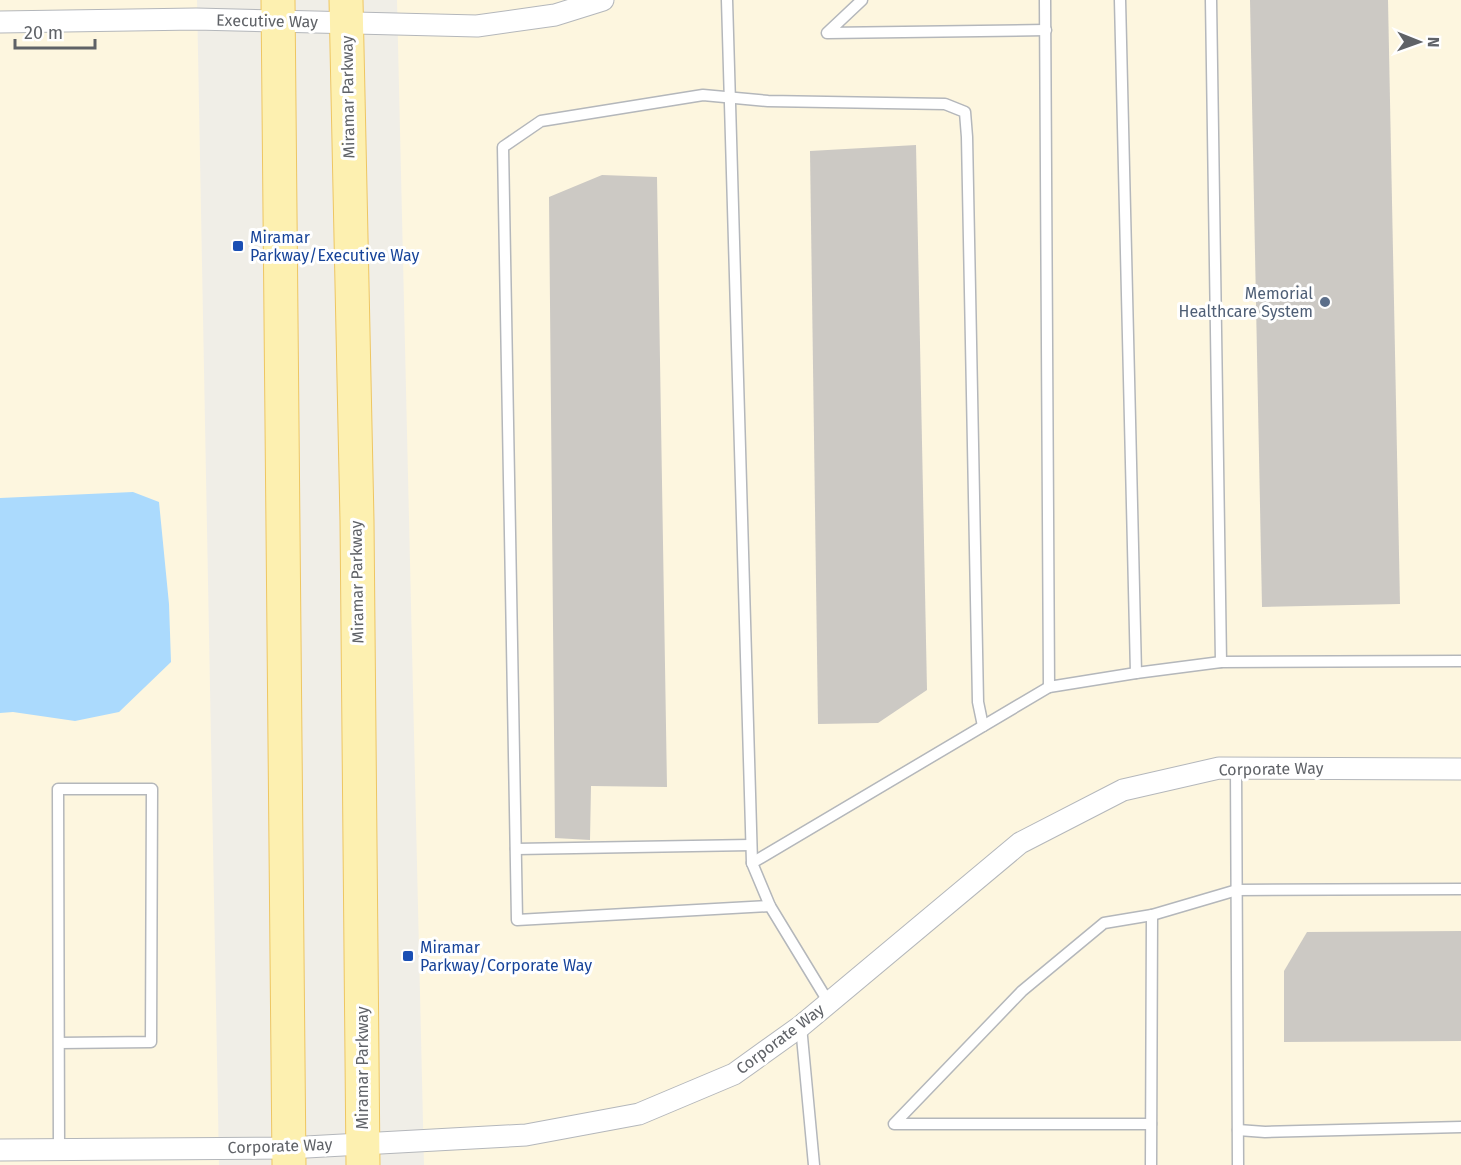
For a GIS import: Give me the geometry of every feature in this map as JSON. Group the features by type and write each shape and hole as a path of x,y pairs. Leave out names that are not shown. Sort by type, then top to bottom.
{"main road":[{"path":"278,10 289,1156"},
{"name":"Miramar Parkway","path":"347,11 357,521 362,1154"}],"street":[{"name":"Executive Way","path":"0,22 196,19 278,10 347,11 477,26 555,15 603,0"},
{"name":"Corporate Way","path":"0,1150 59,1149 289,1156 362,1154 526,1135 639,1114 734,1074 801,1026 1020,843 1123,790 1219,768 1461,769"}],"lane":[{"path":"727,0 752,862 770,906 829,1003"},
{"path":"862,0 826,33 1046,30"},
{"path":"1045,0 1049,687"},
{"path":"1120,0 1136,673"},
{"path":"1211,0 1221,662"},
{"path":"770,906 517,920 503,147 541,121 704,95 768,101 945,104 965,112 978,702 983,726"},
{"path":"752,862 1049,687 1221,662 1461,661"},
{"path":"1236,768 1238,1165"},
{"path":"59,1043 151,1042 152,789 58,789 59,1149"},
{"path":"516,849 751,846"},
{"path":"1151,1124 894,1124 1022,991 1104,923 1152,915 1237,890 1461,889"},
{"path":"1151,1165 1152,915"},
{"path":"801,1026 814,1165"},
{"path":"1238,1130 1264,1132 1461,1127"}],"shaded area":[{"path":"0,0 197,0 219,1165 0,1165"},
{"path":"397,0 1461,0 1461,1165 424,1165"}],"water":[{"path":"133,492 159,502 169,604 171,662 119,712 75,721 13,712 0,713 0,498"}],"building":[{"name":"Memorial Healthcare System","path":"1250,0 1388,0 1400,604 1262,607"},
{"path":"916,145 927,690 878,723 818,724 810,151"},
{"path":"602,175 657,177 667,787 591,786 590,840 555,838 549,197"},
{"path":"1461,931 1461,1041 1284,1042 1284,971 1307,932"}],"place":[{"name":"Miramar Parkway/Executive Way","path":"238,246"},
{"name":"Memorial Healthcare System","path":"1325,302"},
{"name":"Miramar Parkway/Corporate Way","path":"408,956"}]}
